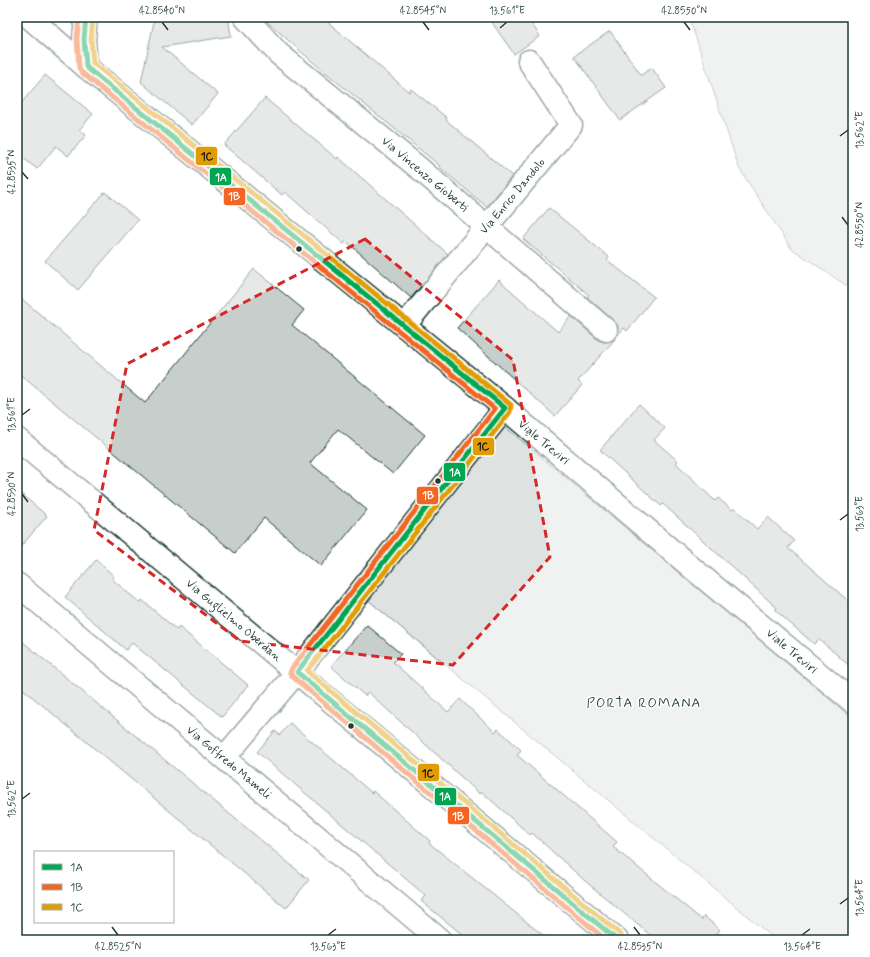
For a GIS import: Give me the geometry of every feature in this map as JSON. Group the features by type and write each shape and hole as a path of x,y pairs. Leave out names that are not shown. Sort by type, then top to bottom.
{"street":[{"name":"Viale Treviri","path":"29,17 86,67 505,408 692,568 853,702"},
{"path":"86,17 84,39 86,67"},
{"name":"Via Vincenzo Gioberti","path":"245,17 279,54 420,169 606,330"},
{"name":"Via Enrico Dandolo","path":"404,326 571,125 529,62"},
{"path":"224,758 297,672 505,408"},
{"name":"Via Guglielmo Oberdan","path":"17,439 617,940"},
{"name":"Via Goffredo Mameli","path":"17,584 440,940"}],"highlighted area":[{"path":"365,239 513,360 550,557 453,665 240,641 94,530 127,364"}],"shaded area":[{"path":"688,17 853,17 853,290 791,248 739,168"},
{"path":"503,425 853,719 853,940 776,940 368,600"}],"building":[{"path":"155,17 228,17 231,36 162,47 218,94 192,125 141,82"},
{"path":"262,17 322,17 409,92 411,89 447,118 446,120 512,176 487,207 439,167 440,166 314,63"},
{"path":"488,17 527,17 540,36 514,54"},
{"path":"610,31 641,75 652,68 666,88 620,120 574,56"},
{"path":"45,75 93,114 79,130 86,135 68,156 56,146 37,169 17,153 17,108"},
{"path":"265,98 337,159 338,157 448,254 411,298 346,241 344,244 285,192 282,195 224,145"},
{"path":"105,192 138,220 78,290 45,261"},
{"path":"549,208 609,257 607,260 654,297 627,331 624,328 616,337 618,326 614,321 587,297 589,295 523,239"},
{"path":"254,269 304,310 292,325 425,435 393,474 338,429 310,463 367,510 321,566 264,518 235,553 17,372 17,295 145,403"},
{"path":"499,280 558,332 571,316 598,340 604,342 615,339 578,381 582,385 555,416 457,328"},
{"path":"639,404 665,428 654,440 678,461 676,463 715,501 718,498 732,510 734,508 757,529 768,517 794,541 788,548 853,605 853,669 819,639 814,644 775,610 777,608 663,504 661,506 600,450"},
{"path":"17,490 47,516 17,551"},
{"path":"96,560 114,576 112,579 140,603 142,600 177,630 179,627 248,685 222,717 132,643 126,650 65,597"},
{"path":"367,625 401,654 393,662 448,712 460,699 495,732 498,729 521,750 517,755 617,842 613,847 702,920 704,916 720,930 717,933 726,940 656,940 584,880 532,833 530,835 482,792 480,794 368,692 365,696 331,666"},
{"path":"17,637 309,880 286,908 17,684"},
{"path":"290,723 372,793 373,791 430,841 429,843 549,940 469,940 421,901 426,896 257,752 275,731 280,735"}],"transit line":[{"name":"1B","path":"79,17 77,39 79,68 81,72 495,409 292,668 290,673 606,940"},
{"name":"1A","path":"86,17 84,39 86,67 505,408 297,672 617,940"},
{"name":"1C","path":"93,18 91,39 93,63 511,405 510,412 307,671 621,935"}],"district":[{"name":"PORTA ROMANA","path":"644,702"}]}
